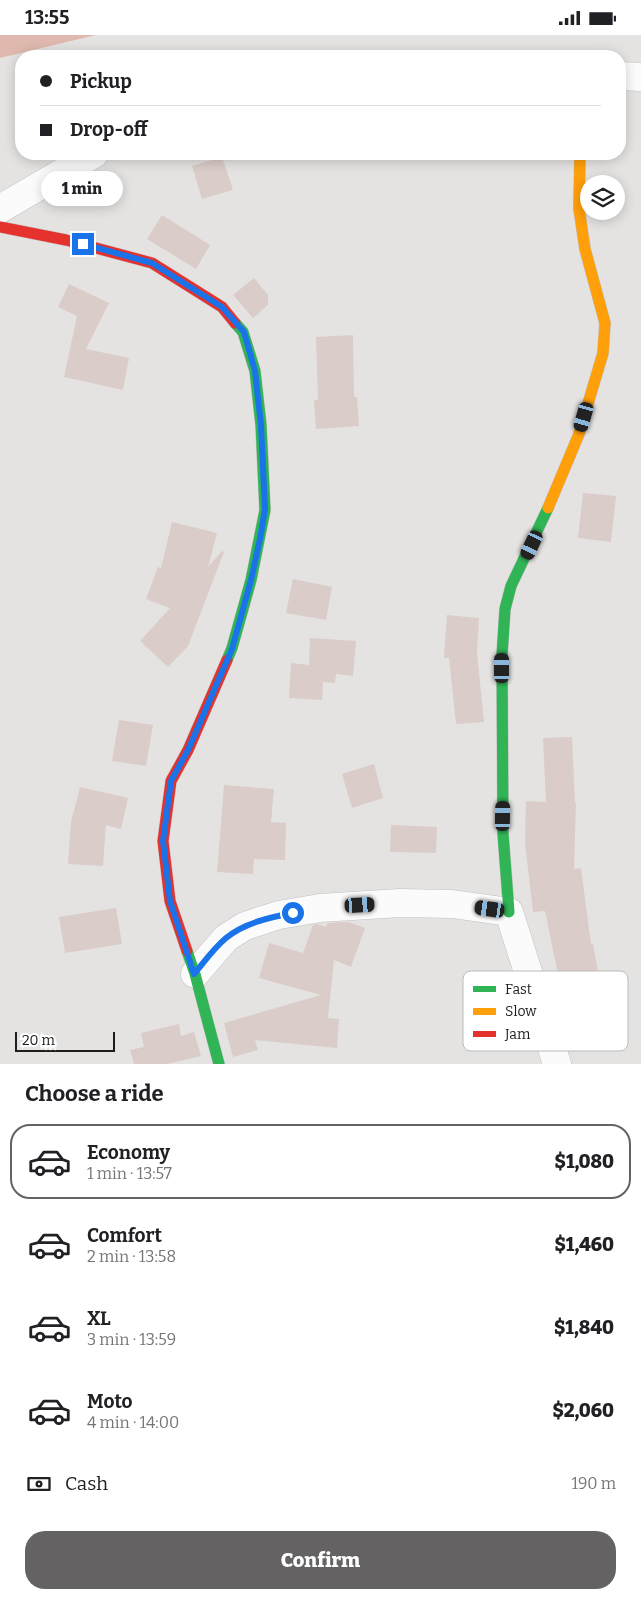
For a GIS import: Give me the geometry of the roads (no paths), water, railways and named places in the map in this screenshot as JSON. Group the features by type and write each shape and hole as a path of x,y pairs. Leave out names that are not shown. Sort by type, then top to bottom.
{"street":[{"path":"626,77 641,77"},
{"path":"0,209 84,160"},
{"path":"528,971 509,912 503,833 502,655 505,609 511,586 545,516 579,434 602,353 605,323 585,249 579,209 580,160"},
{"path":"0,227 66,240 152,263 222,307 244,332 255,371 261,425 265,509 260,539 232,649 188,750 171,781 163,841 170,901 194,974 219,1064"},
{"path":"194,974 226,938 245,926 279,915 320,908 400,903 452,904 509,912"},
{"path":"553,1051 557,1064"}]}
